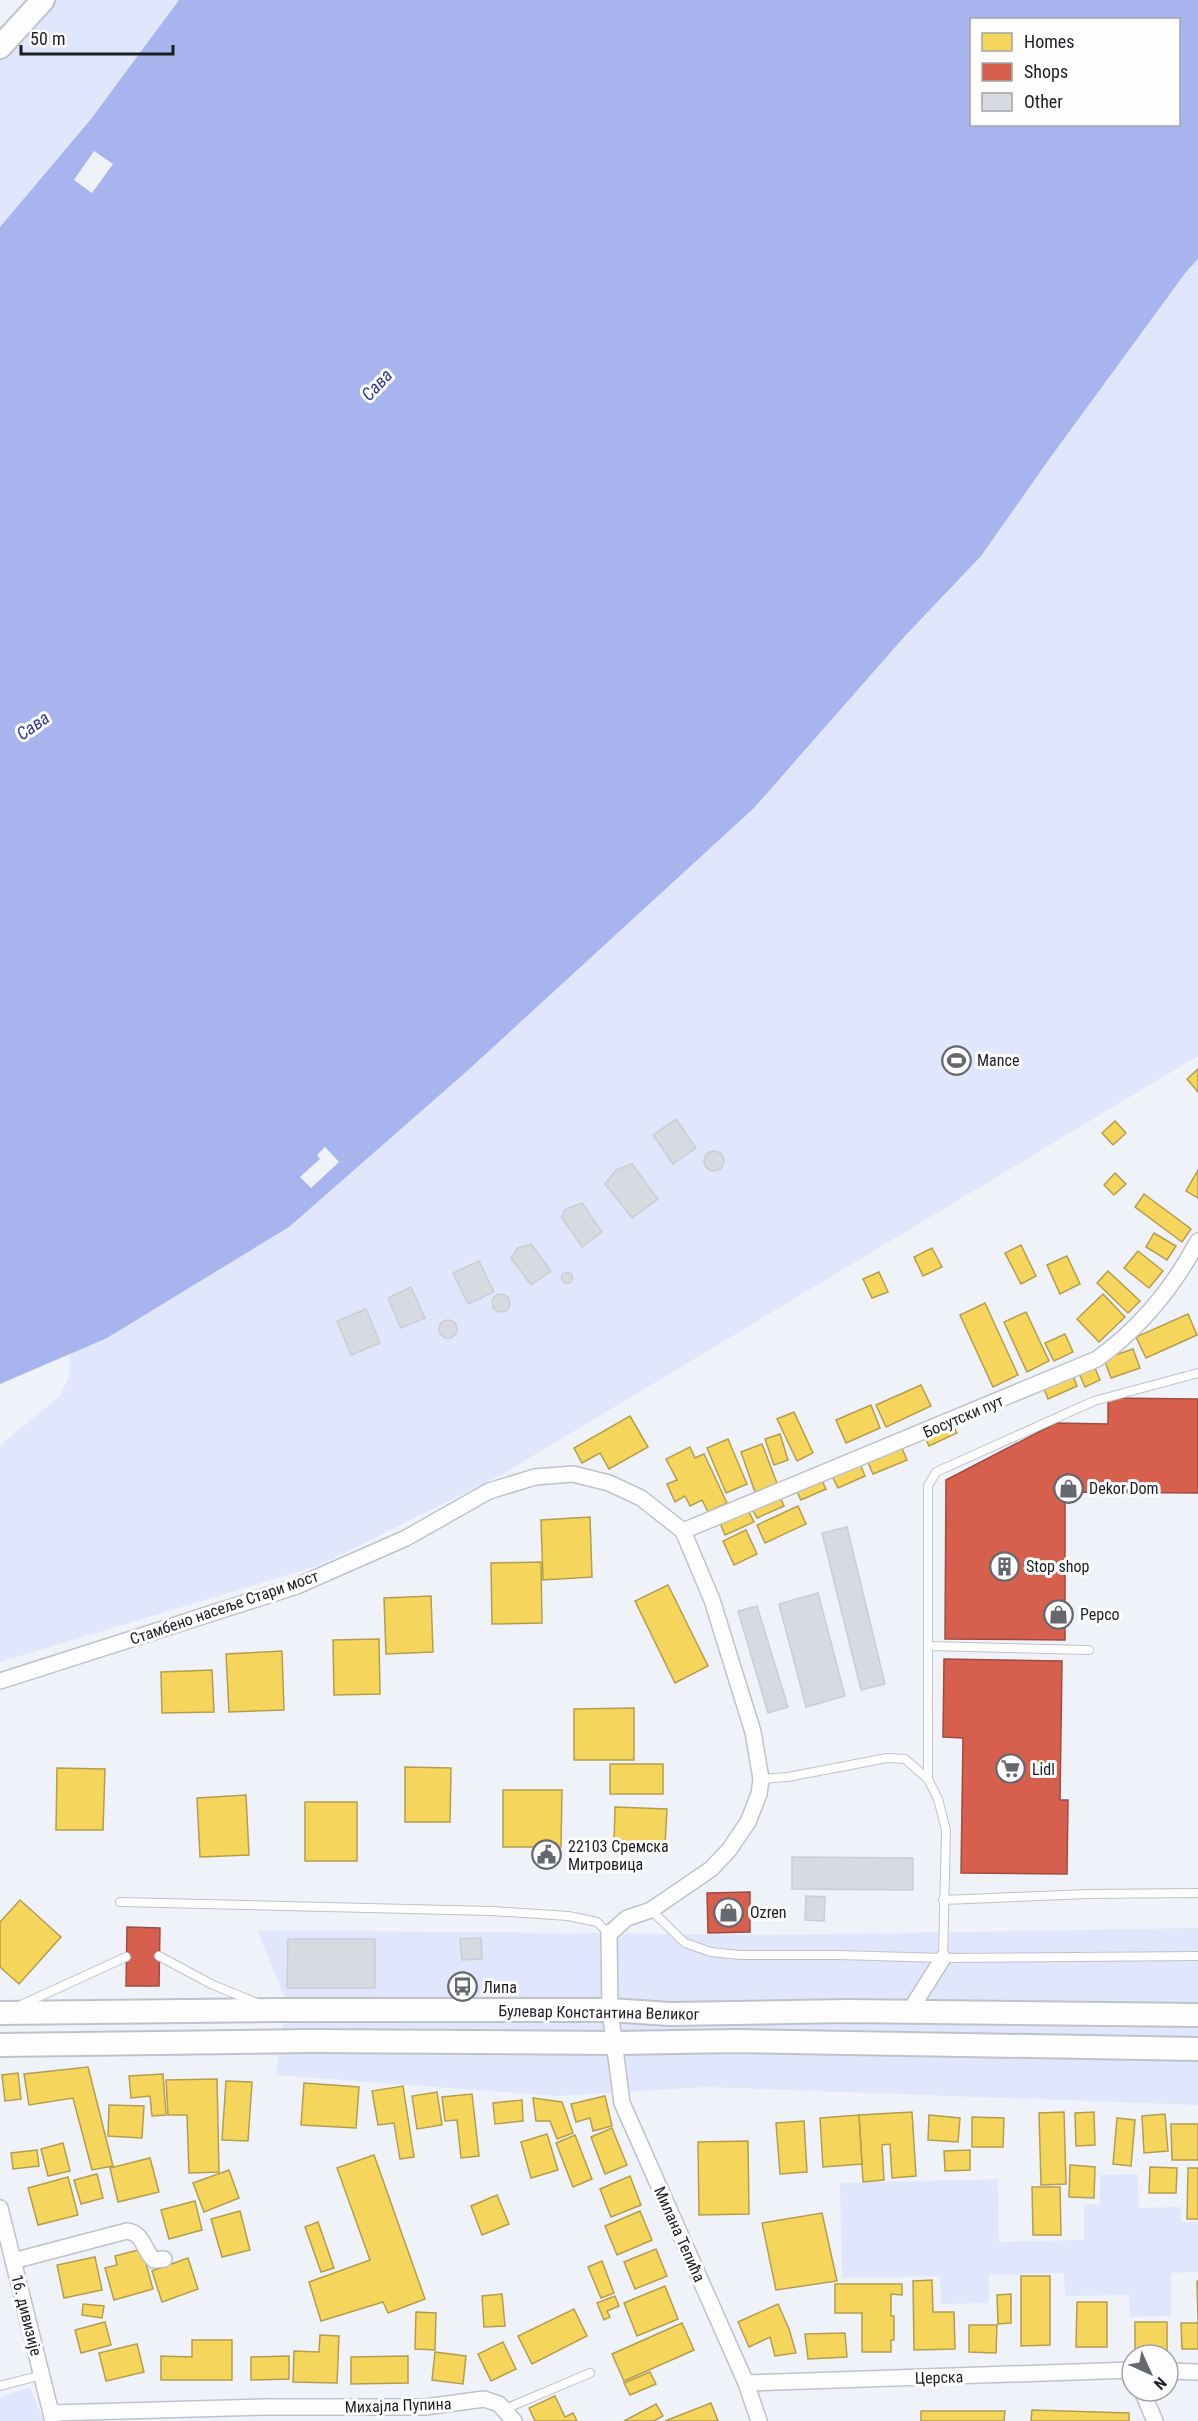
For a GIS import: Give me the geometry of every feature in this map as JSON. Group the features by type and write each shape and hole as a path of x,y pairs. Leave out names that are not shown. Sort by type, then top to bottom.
{"main road":[{"path":"0,47 43,0"},
{"name":"Булевар Константина Великог","path":"0,2013 610,2010 670,2014 909,2012 1198,2015"},
{"name":"Булевар Константина Великог","path":"0,2045 309,2041 736,2042 1198,2049"}],"street":[{"name":"Босутски пут","path":"683,1531 1097,1359 1133,1330 1149,1313 1190,1257 1198,1241"},
{"name":"Стамбено насеље Стари мост","path":"0,1681 297,1586 406,1538 489,1491 535,1477 573,1474 609,1483 641,1498 683,1531 712,1600 753,1732 761,1779 759,1794 748,1821 729,1850 711,1869 651,1910 627,1918 609,1934"},
{"path":"609,1934 610,2010 616,2043"},
{"path":"909,2012 943,1958"},
{"name":"Милана Тепића","path":"616,2043 622,2103 746,2383 759,2421"},
{"name":"16. дивизије","path":"0,2208 52,2417"},
{"path":"13,2260 127,2231 138,2235 148,2254 154,2259 164,2259"},
{"name":"Церска","path":"746,2383 1120,2370"},
{"path":"1180,2371 1198,2372"},
{"name":"Михајла Пупина","path":"52,2417 270,2414 425,2407 484,2399 509,2415"},
{"path":"1147,2403 1155,2421"}],"lane":[{"path":"928,1779 928,1486 936,1472 1095,1401 1198,1373"},
{"path":"928,1646 1089,1650"},
{"path":"761,1779 788,1777 887,1758 905,1759 928,1779 938,1799 946,1830 943,1958"},
{"path":"944,1900 1087,1894 1198,1893"},
{"path":"120,1902 491,1911 568,1916 597,1922 609,1934"},
{"path":"651,1910 685,1943 711,1953 943,1958 1198,1956"},
{"path":"159,1956 211,1984 275,2010"},
{"path":"0,2013 54,1991 126,1957"},
{"name":"Михајла Пупина","path":"509,2415 590,2373"},
{"path":"0,2386 42,2375"}],"shaded area":[{"path":"30,0 179,0 91,119 0,227 0,36"},
{"path":"1198,259 1198,1056 501,1475 320,1565 0,1662 0,1445 60,1396 69,1376 70,1353 107,1338 289,1227 466,1072 754,808 905,636 981,556 1050,458 1186,272"},
{"path":"1198,1928 1198,2105 706,2087 557,2096 276,2075 286,2001 257,1930 769,1935"},
{"path":"1138,2174 1139,2208 1181,2207 1181,2222 1198,2222 1198,2272 1171,2273 1171,2316 1130,2317 1129,2295 1065,2296 1064,2273 989,2275 989,2303 941,2304 940,2276 842,2278 840,2183 998,2179 999,2242 1084,2240 1084,2205 1100,2204 1100,2175"},
{"path":"30,2387 44,2421 0,2421 0,2397"}],"water":[{"name":"Сава","path":"179,0 1198,0 1198,259 1186,272 1050,458 981,556 905,636 754,808 466,1072 289,1227 107,1338 0,1384 0,227 91,119"}],"pier":[{"path":"94,151 113,164 92,193 74,180"},
{"path":"325,1147 339,1162 311,1188 300,1177 320,1159 317,1155"}],"building: Homes":[{"path":"1198,1069 1198,1092 1187,1079"},
{"path":"1115,1121 1126,1133 1113,1145 1102,1133"},
{"path":"1198,1170 1198,1198 1186,1191"},
{"path":"1115,1173 1126,1184 1114,1195 1104,1185"},
{"path":"1144,1194 1191,1229 1182,1242 1135,1207"},
{"path":"1154,1233 1176,1246 1167,1260 1146,1247"},
{"path":"1021,1245 1036,1276 1021,1284 1005,1253"},
{"path":"932,1248 942,1267 923,1276 914,1257"},
{"path":"1138,1251 1163,1271 1149,1288 1124,1268"},
{"path":"1067,1256 1080,1284 1060,1294 1047,1265"},
{"path":"1108,1271 1140,1301 1128,1313 1097,1283"},
{"path":"879,1272 888,1292 872,1298 863,1279"},
{"path":"1103,1294 1125,1317 1099,1342 1077,1319"},
{"path":"985,1303 1018,1375 993,1387 960,1315"},
{"path":"1026,1312 1049,1361 1027,1372 1004,1322"},
{"path":"1188,1314 1197,1335 1146,1358 1136,1337"},
{"path":"1065,1334 1073,1352 1054,1361 1045,1343"},
{"path":"1133,1349 1140,1368 1111,1378 1104,1359"},
{"path":"1094,1366 1100,1380 1085,1387 1079,1373"},
{"path":"1072,1373 1077,1386 1048,1399 1043,1386"},
{"path":"921,1385 931,1406 886,1427 876,1405"},
{"path":"871,1405 880,1428 846,1443 836,1420"},
{"path":"794,1412 813,1453 797,1461 777,1419"},
{"path":"630,1416 648,1447 609,1469 600,1453 582,1463 574,1448"},
{"path":"952,1424 957,1433 929,1446 925,1437"},
{"path":"780,1434 788,1460 774,1465 765,1439"},
{"path":"728,1439 747,1484 726,1493 707,1448"},
{"path":"762,1444 777,1483 755,1492 741,1452"},
{"path":"901,1446 907,1460 873,1474 867,1460"},
{"path":"690,1447 695,1458 704,1454 727,1503 708,1512 702,1500 690,1506 685,1496 675,1502 667,1484 677,1480 666,1459"},
{"path":"859,1461 865,1476 838,1488 831,1474"},
{"path":"820,1476 826,1489 801,1500 795,1488"},
{"path":"779,1494 784,1506 757,1518 751,1507"},
{"path":"798,1506 806,1524 765,1543 757,1525"},
{"path":"748,1510 754,1522 725,1535 720,1523"},
{"path":"590,1517 592,1577 543,1580 541,1520"},
{"path":"746,1530 757,1554 734,1565 723,1541"},
{"path":"541,1562 542,1623 492,1624 491,1563"},
{"path":"668,1585 708,1666 675,1683 635,1601"},
{"path":"431,1596 433,1652 386,1654 384,1598"},
{"path":"379,1639 380,1694 334,1695 333,1640"},
{"path":"282,1651 284,1710 229,1712 226,1654"},
{"path":"212,1670 214,1712 162,1713 161,1672"},
{"path":"634,1708 634,1760 574,1760 574,1709"},
{"path":"610,1764 663,1764 663,1794 610,1794"},
{"path":"405,1767 451,1768 450,1822 405,1822"},
{"path":"57,1768 105,1769 103,1830 56,1830"},
{"path":"503,1790 562,1790 561,1847 503,1847"},
{"path":"246,1795 249,1855 200,1857 197,1798"},
{"path":"305,1802 357,1802 357,1861 305,1861"},
{"path":"615,1807 667,1809 665,1845 614,1843"},
{"path":"20,1900 61,1937 19,1984 0,1967 0,1922"},
{"path":"88,2067 113,2166 92,2170 73,2098 29,2105 24,2074"},
{"path":"18,2073 21,2099 5,2101 2,2075"},
{"path":"163,2074 166,2115 152,2116 150,2096 131,2098 129,2076"},
{"path":"217,2079 219,2172 189,2173 187,2115 168,2115 166,2080"},
{"path":"226,2081 252,2082 248,2141 222,2140"},
{"path":"304,2083 359,2087 356,2128 301,2125"},
{"path":"403,2086 414,2157 400,2159 394,2123 378,2125 372,2091"},
{"path":"437,2092 442,2125 417,2129 412,2096"},
{"path":"472,2094 479,2156 461,2158 457,2120 445,2121 442,2097"},
{"path":"605,2096 612,2126 593,2131 590,2118 576,2122 571,2104"},
{"path":"533,2098 562,2102 573,2133 557,2139 550,2121 536,2121"},
{"path":"522,2100 523,2121 495,2124 493,2103"},
{"path":"109,2105 144,2106 142,2138 108,2136"},
{"path":"912,2112 916,2176 892,2178 890,2144 882,2145 884,2180 863,2182 859,2115"},
{"path":"1064,2112 1066,2184 1041,2185 1039,2113"},
{"path":"1094,2112 1095,2145 1076,2146 1075,2113"},
{"path":"1165,2114 1168,2151 1144,2153 1142,2116"},
{"path":"859,2115 862,2164 823,2167 820,2118"},
{"path":"929,2115 960,2118 958,2142 928,2140"},
{"path":"972,2117 1004,2118 1003,2147 972,2147"},
{"path":"1117,2118 1135,2120 1131,2166 1113,2164"},
{"path":"804,2121 807,2172 780,2174 776,2123"},
{"path":"1171,2124 1198,2124 1198,2160 1172,2160"},
{"path":"612,2128 627,2165 605,2174 591,2137"},
{"path":"547,2134 558,2170 531,2178 521,2142"},
{"path":"575,2135 592,2179 573,2187 556,2143"},
{"path":"748,2141 749,2214 699,2215 698,2142"},
{"path":"63,2143 70,2171 48,2176 41,2149"},
{"path":"37,2150 39,2166 13,2169 11,2153"},
{"path":"970,2150 970,2170 945,2171 944,2151"},
{"path":"374,2155 425,2299 388,2313 383,2302 321,2321 309,2282 370,2260 337,2168"},
{"path":"150,2158 159,2192 118,2202 110,2168"},
{"path":"1070,2165 1095,2167 1094,2198 1069,2197"},
{"path":"1150,2167 1177,2168 1176,2193 1149,2193"},
{"path":"1188,2168 1198,2168 1198,2219 1187,2219"},
{"path":"229,2170 239,2198 204,2212 193,2183"},
{"path":"97,2174 103,2198 81,2204 74,2180"},
{"path":"630,2176 641,2205 611,2217 600,2189"},
{"path":"68,2177 78,2215 38,2225 28,2188"},
{"path":"1032,2187 1060,2187 1061,2235 1033,2235"},
{"path":"497,2195 509,2224 482,2235 471,2206"},
{"path":"195,2201 202,2230 169,2239 161,2210"},
{"path":"240,2211 250,2250 222,2257 211,2219"},
{"path":"640,2211 652,2240 617,2255 605,2226"},
{"path":"822,2213 837,2281 776,2290 762,2223"},
{"path":"318,2222 334,2268 321,2272 305,2227"},
{"path":"142,2249 153,2289 114,2300 105,2268 117,2265 115,2256"},
{"path":"656,2249 667,2276 635,2289 624,2262"},
{"path":"95,2257 102,2290 64,2298 57,2265"},
{"path":"188,2258 198,2289 162,2302 152,2271"},
{"path":"602,2261 614,2293 601,2298 588,2267"},
{"path":"1021,2276 1050,2276 1050,2345 1021,2346"},
{"path":"932,2280 933,2312 954,2312 955,2349 914,2350 913,2281"},
{"path":"835,2284 902,2284 902,2295 891,2294 894,2340 891,2340 891,2352 862,2352 862,2313 835,2313"},
{"path":"665,2286 678,2319 637,2336 624,2303"},
{"path":"502,2294 505,2326 484,2327 482,2296"},
{"path":"1011,2294 1011,2323 998,2324 997,2295"},
{"path":"615,2296 619,2306 607,2311 610,2317 604,2320 597,2303"},
{"path":"1077,2302 1107,2302 1107,2347 1076,2347"},
{"path":"83,2304 104,2306 102,2318 82,2315"},
{"path":"778,2304 796,2353 775,2356 770,2337 749,2347 738,2322"},
{"path":"574,2309 587,2336 532,2364 518,2336"},
{"path":"416,2312 436,2313 435,2350 415,2349"},
{"path":"105,2322 111,2345 81,2353 75,2330"},
{"path":"1135,2322 1167,2322 1167,2343 1135,2343"},
{"path":"682,2323 694,2350 624,2381 612,2354"},
{"path":"1181,2323 1198,2323 1198,2349 1182,2349"},
{"path":"969,2325 997,2325 996,2353 969,2352"},
{"path":"845,2333 847,2357 808,2359 805,2334"},
{"path":"320,2335 339,2336 337,2383 293,2382 294,2351 319,2352"},
{"path":"192,2340 232,2340 232,2380 161,2380 161,2356 192,2357"},
{"path":"503,2342 516,2369 491,2381 478,2354"},
{"path":"137,2344 144,2372 106,2381 99,2353"},
{"path":"435,2352 466,2356 463,2384 432,2380"},
{"path":"289,2356 289,2379 251,2380 251,2357"},
{"path":"408,2356 408,2383 351,2384 351,2357"},
{"path":"650,2372 656,2384 630,2395 624,2383"},
{"path":"555,2396 565,2417 573,2413 577,2421 535,2421 529,2408"},
{"path":"711,2403 718,2421 665,2421"},
{"path":"656,2404 663,2416 654,2421 624,2421"},
{"path":"1032,2410 1129,2413 1129,2421 1031,2421"},
{"path":"921,2411 1005,2411 1004,2421 921,2421"}],"building: Shops":[{"name":"Stop shop","path":"1108,1398 1198,1399 1198,1493 1065,1492 1065,1640 945,1639 946,1480 1056,1423 1108,1424"},
{"name":"Lidl","path":"944,1659 1062,1661 1060,1800 1068,1800 1067,1874 961,1873 963,1738 943,1737"},
{"path":"750,1892 750,1932 708,1933 707,1893"},
{"path":"127,1927 160,1928 159,1986 126,1986"}],"building: Other":[{"path":"676,1119 696,1148 673,1164 653,1135"},
{"path":"714,1151 721,1154 724,1161 721,1168 714,1171 707,1168 704,1161 707,1154"},
{"path":"632,1164 658,1199 632,1218 605,1184 616,1170"},
{"path":"582,1203 602,1232 582,1247 562,1218 564,1211"},
{"path":"531,1244 551,1271 531,1285 511,1258 518,1248"},
{"path":"479,1261 494,1292 468,1304 453,1273"},
{"path":"567,1272 573,1278 567,1284 561,1278"},
{"path":"411,1287 425,1318 401,1328 388,1298"},
{"path":"501,1294 507,1297 510,1303 507,1309 501,1312 495,1309 492,1303 495,1297"},
{"path":"366,1309 380,1343 351,1355 337,1321"},
{"path":"448,1320 454,1323 457,1329 454,1335 448,1338 442,1335 439,1329 442,1323"},
{"path":"847,1527 885,1684 861,1690 822,1533"},
{"path":"818,1593 845,1696 806,1707 779,1604"},
{"path":"757,1606 788,1707 768,1713 738,1611"},
{"path":"792,1857 913,1858 913,1890 792,1889"},
{"path":"806,1896 825,1897 824,1921 805,1920"},
{"path":"481,1938 482,1959 462,1960 460,1939"},
{"path":"288,1939 375,1939 375,1988 287,1988"}],"place":[{"name":"Mance","path":"956,1060"},
{"name":"Dekor Dom","path":"1068,1488"},
{"name":"Stop shop","path":"1005,1566"},
{"name":"Pepco","path":"1059,1614"},
{"name":"Lidl","path":"1011,1769"},
{"name":"22103 Сремска Митровица","path":"547,1855"},
{"name":"Ozren","path":"729,1912"},
{"name":"Липа","path":"462,1987"}]}
